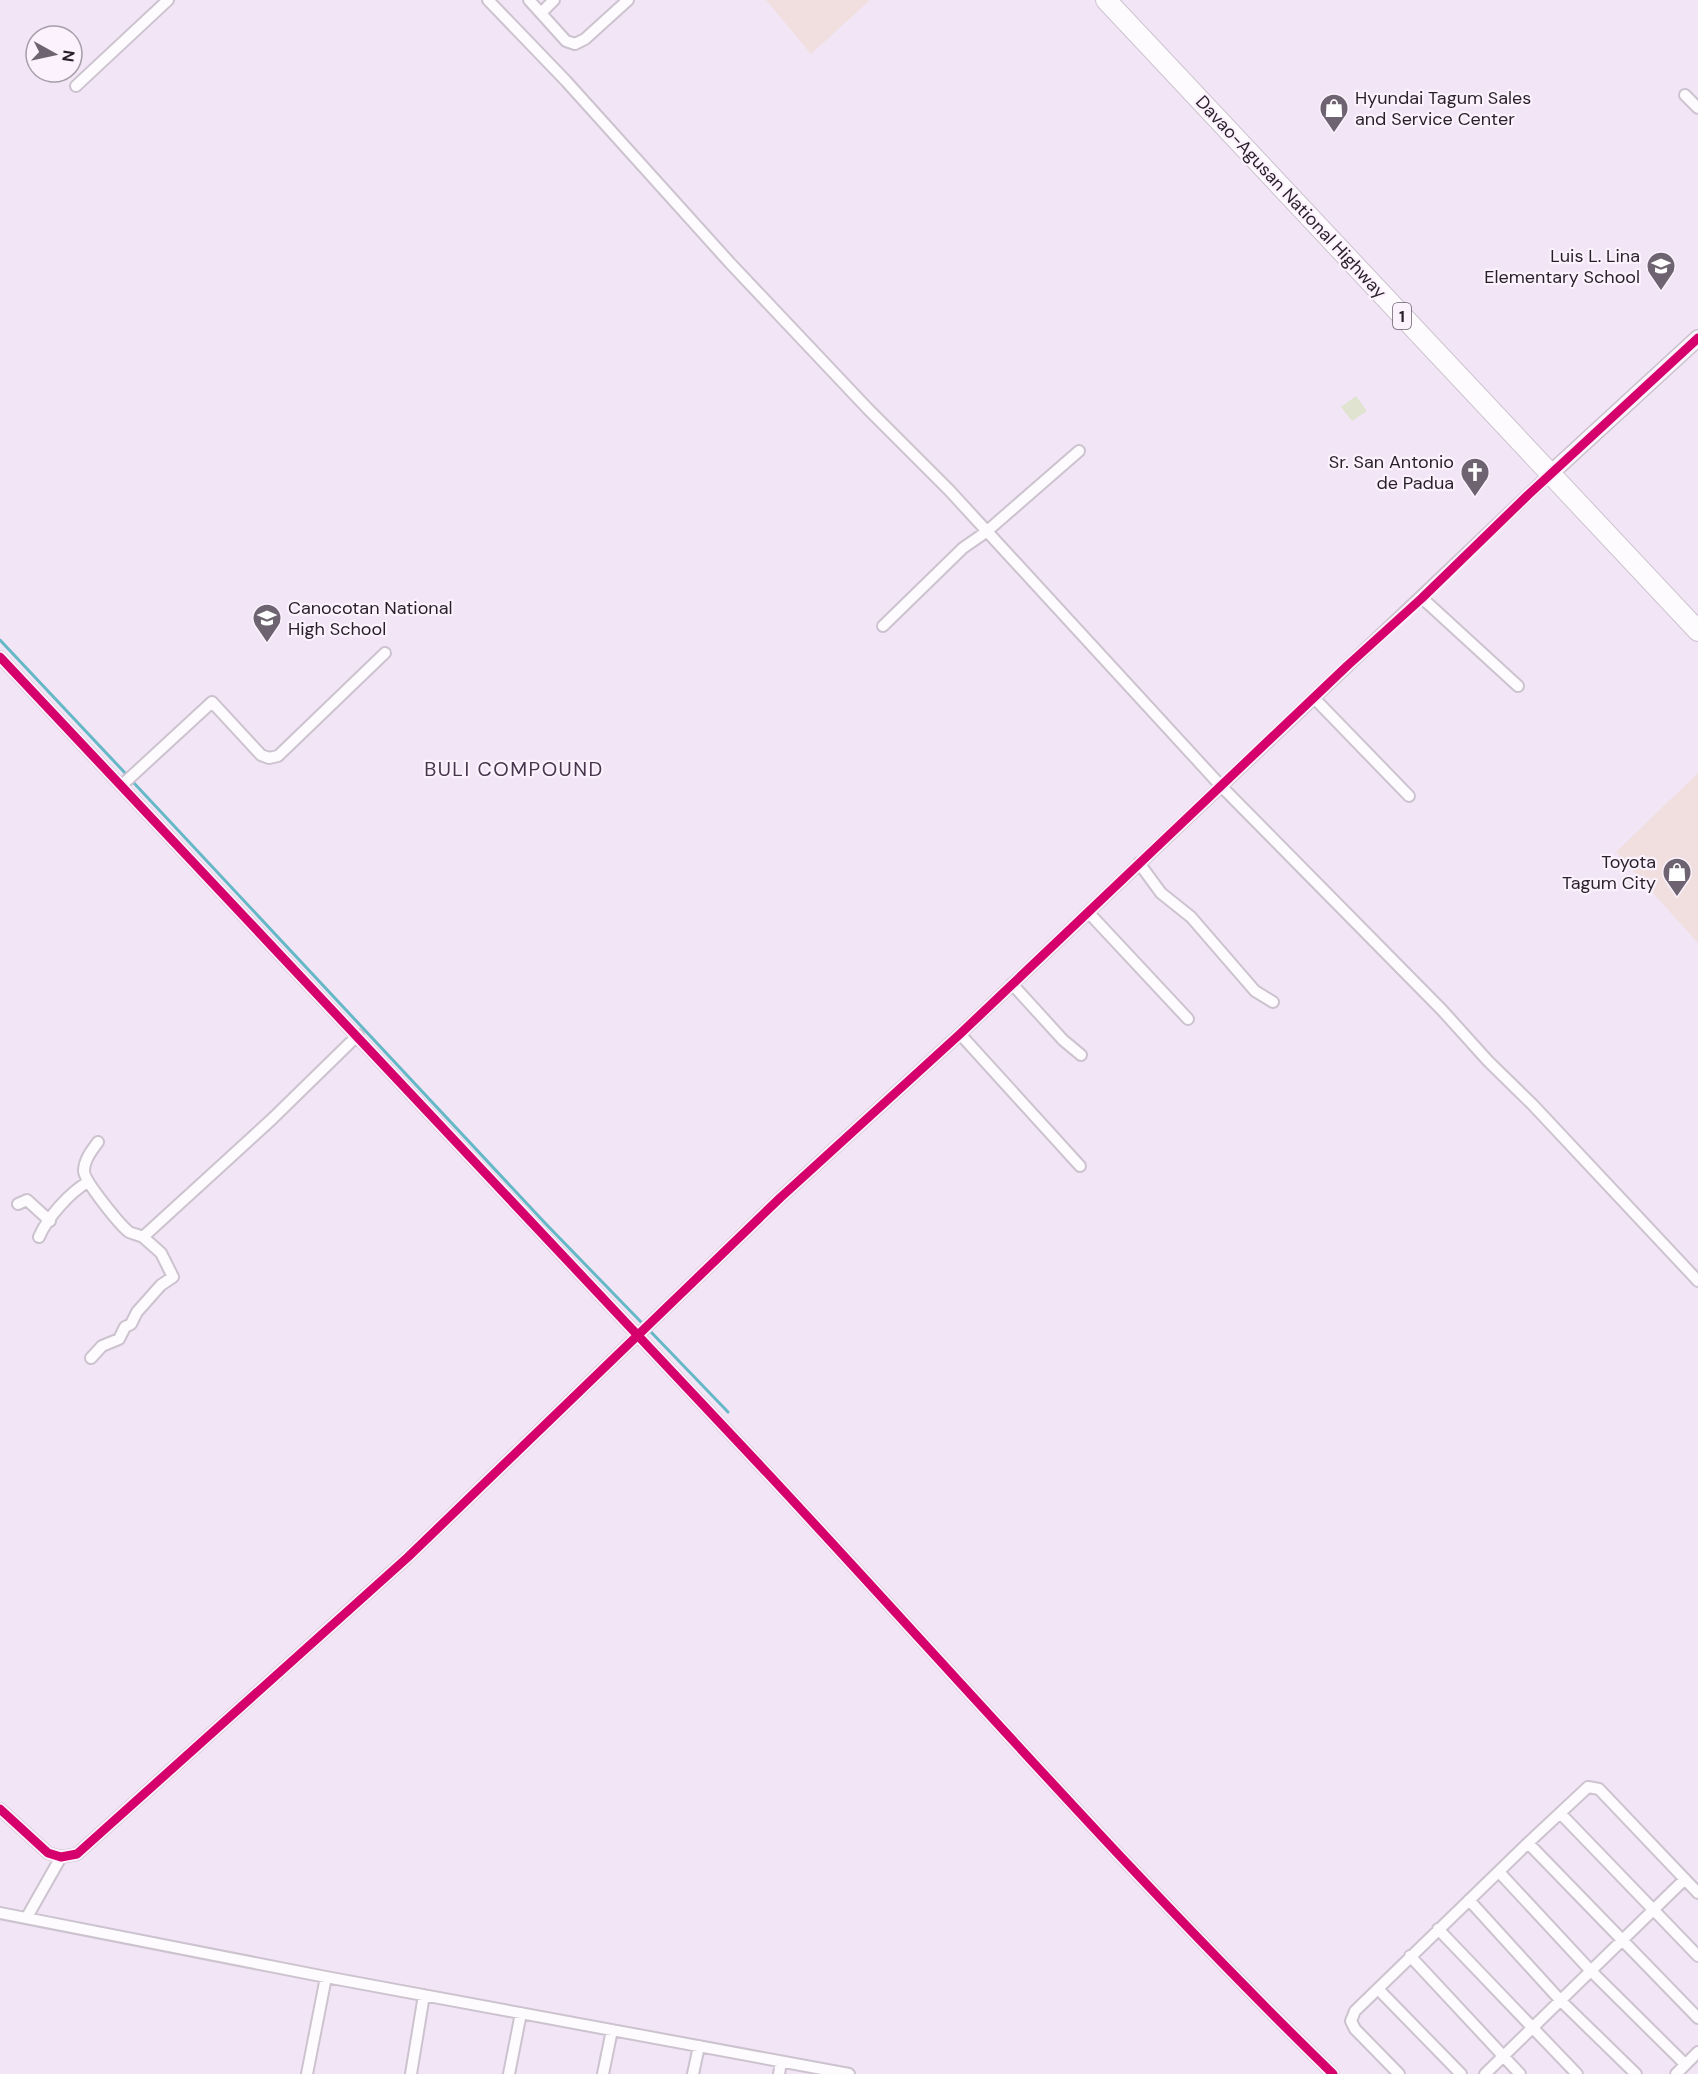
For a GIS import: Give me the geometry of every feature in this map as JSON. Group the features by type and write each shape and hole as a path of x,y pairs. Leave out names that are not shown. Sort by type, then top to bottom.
{"highway":[{"name":"Davao-Agusan National Highway","path":"1106,0 1698,631"}],"street":[{"path":"76,86 168,0"},
{"path":"488,0 566,81 730,263 868,409 949,490 1221,786 1443,1010 1488,1061 1532,1104 1698,1281"},
{"path":"529,0 566,41 575,44 585,39 628,0"},
{"path":"541,13 554,0"},
{"path":"1685,95 1698,108"},
{"path":"0,1809 48,1853 61,1857 77,1854 408,1557 788,1191 960,1034 1422,598 1550,474 1698,338"},
{"path":"883,626 963,548 986,532 1078,451"},
{"path":"1422,598 1518,686"},
{"path":"122,785 212,702 261,755 269,758 278,756 385,653"},
{"path":"0,657 638,1334 1147,1886 1259,2002 1334,2074"},
{"path":"1314,698 1409,796"},
{"path":"1139,863 1161,893 1191,917 1255,992 1273,1002"},
{"path":"1088,912 1188,1019"},
{"path":"1012,984 1063,1040 1081,1055"},
{"path":"960,1034 1080,1166"},
{"path":"143,1237 271,1120 357,1035"},
{"path":"91,1358 102,1346 119,1339 137,1312 161,1285 173,1277 161,1253 143,1237 129,1231 110,1212 88,1182 84,1172 86,1162 98,1142"},
{"path":"39,1237 43,1227 76,1189 88,1182"},
{"path":"18,1204 27,1200 50,1221"},
{"path":"1399,2074 1352,2025 1352,2016 1355,2011 1528,1842 1588,1787 1595,1787 1698,1893"},
{"path":"1560,1813 1698,1956"},
{"path":"1528,1842 1698,2018"},
{"path":"27,1917 61,1857"},
{"path":"1499,1872 1591,1971 1685,2064"},
{"path":"1485,2074 1685,1879"},
{"path":"1469,1900 1562,2001 1636,2074"},
{"path":"0,1913 326,1977 849,2074"},
{"path":"1438,1929 1577,2074"},
{"path":"1410,1956 1520,2074"},
{"path":"307,2074 326,1977"},
{"path":"1377,1989 1461,2074"},
{"path":"411,2074 424,1995"},
{"path":"509,2074 521,2013"},
{"path":"603,2074 612,2030"},
{"path":"693,2074 699,2046"},
{"path":"1676,2074 1698,2052"},
{"path":"779,2074 781,2062"}],"shaded area":[{"path":"766,0 870,0 811,54"},
{"name":"Toyota Tagum City","path":"1698,773 1698,943 1616,852"}],"green space":[{"path":"1356,396 1367,411 1352,421 1341,407"}],"waterway":[{"path":"0,640 126,774"},
{"path":"133,782 545,1223 642,1323"},
{"path":"651,1332 728,1412"}],"cycle path":[{"path":"0,1809 48,1853 61,1857 77,1854 408,1557 780,1198 960,1034 1528,495 1698,338"},
{"path":"0,657 674,1373 1118,1854 1260,2002 1333,2074"}],"place":[{"name":"Hyundai Tagum Sales and Service Center","path":"1334,134"},
{"name":"Luis L. Lina Elementary School","path":"1661,292"},
{"name":"Sr. San Antonio de Padua","path":"1475,498"},
{"name":"Canocotan National High School","path":"267,644"},
{"name":"Toyota Tagum City","path":"1677,898"}],"district":[{"name":"BULI COMPOUND","path":"514,769"}]}
